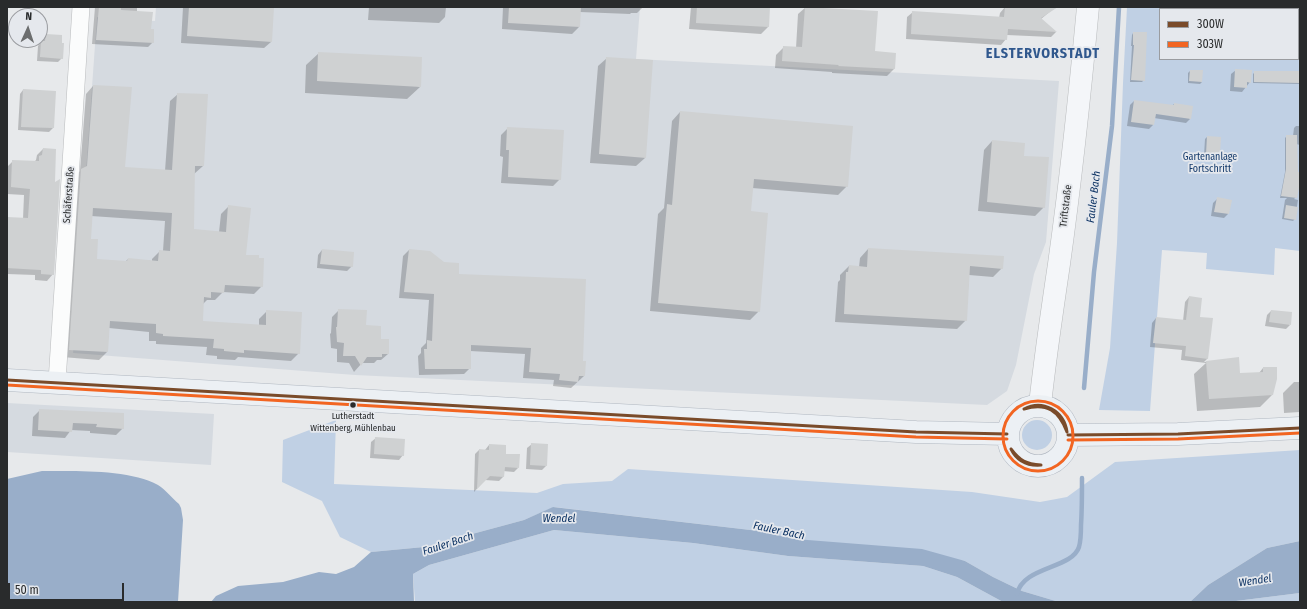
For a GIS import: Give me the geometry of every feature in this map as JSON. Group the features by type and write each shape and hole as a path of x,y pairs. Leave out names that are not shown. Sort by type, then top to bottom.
{"main road":[{"name":"Triftstraße","path":"1040,405 1048,332 1059,263 1077,121 1088,7"},
{"path":"7,380 916,432 1007,434"},
{"path":"1040,405 1049,407 1063,418 1067,426 1068,435 1066,446 1060,457 1046,465 1038,466 1030,465 1016,457 1011,450 1007,434 1010,422 1018,413 1028,407 1040,405"},
{"path":"1068,435 1185,433 1300,428"}],"street":[{"name":"Schäferstraße","path":"57,382 81,7"}],"shaded area":[{"path":"156,7 640,7 636,59 1059,81 1046,242 1034,274 1016,365 1007,391 987,405 355,375 73,353 97,17 155,21"},
{"path":"7,403 214,414 211,465 7,452"}],"green space":[{"name":"Gartenanlage Fortschritt","path":"1127,7 1300,7 1300,251 1275,248 1274,275 1206,269 1207,253 1162,250 1150,411 1099,410 1110,348 1117,243"},
{"path":"336,420 334,484 537,493 563,484 612,481 628,469 972,492 1040,502 1067,497 1115,462 1300,450 1300,541 1267,548 1208,585 1190,602 1059,602 1022,591 965,561 795,539 759,531 554,507 524,520 424,547 371,552 340,537 322,501 282,482 283,440"},
{"path":"1037,420 1048,424 1052,435 1048,446 1037,450 1026,446 1022,435 1026,424"},
{"path":"554,530 693,543 788,556 923,566 957,577 1003,602 415,602 413,574 429,565"},
{"path":"1300,593 1300,602 1228,602"}],"water":[{"path":"42,471 85,471 133,476 158,485 179,504 183,520 178,602 7,602 7,479"},
{"name":"Wendel","path":"553,507 759,531 795,539 922,549 965,561 1022,591 1059,602 1003,602 957,577 923,566 788,556 693,543 554,530 429,565 413,574 414,602 211,602 216,596 238,586 283,582 319,572 336,574 354,567 371,552 424,547 524,520"},
{"name":"Wendel","path":"1300,541 1300,593 1228,602 1190,602 1208,585 1267,548"}],"building":[{"path":"99,7 121,7 121,10 153,12 151,29 154,29 154,43 96,40"},
{"path":"189,7 274,7 272,42 187,36"},
{"path":"509,7 581,7 580,27 508,23"},
{"path":"697,7 770,7 769,27 696,23"},
{"path":"805,7 878,11 875,51 896,53 895,69 782,61 783,46 802,47"},
{"path":"1005,7 1058,7 1041,18 1057,32 1008,29 1007,40 911,34 912,11 1004,17"},
{"path":"1133,32 1147,32 1145,81 1131,80 1134,45"},
{"path":"48,34 62,35 62,43 64,43 63,59 40,57 41,48 48,48"},
{"path":"318,52 422,57 421,87 317,81"},
{"path":"606,57 653,60 646,158 599,154"},
{"path":"1235,69 1252,70 1251,83 1247,82 1247,88 1234,87"},
{"path":"1190,70 1203,70 1202,82 1189,81"},
{"path":"1254,71 1300,71 1300,83 1254,82"},
{"path":"93,85 132,87 125,167 172,170 177,93 208,94 204,166 195,166 194,229 226,232 228,205 251,208 246,255 259,255 259,258 264,258 263,287 225,285 224,293 211,292 211,298 204,297 203,321 266,325 266,310 302,312 300,354 244,350 244,353 224,351 224,349 213,348 214,339 163,336 163,334 156,333 156,324 110,321 108,352 69,350 81,169 87,166","holes":["93,208 172,213 170,251 159,250 158,261 128,258 127,261 97,259 98,239 91,239"]},
{"path":"23,89 56,91 54,128 21,127"},
{"path":"1134,100 1193,106 1191,119 1156,114 1154,125 1131,122"},
{"path":"680,111 853,126 848,187 754,179 751,211 768,213 760,312 658,303 667,204 672,205"},
{"path":"507,127 564,130 561,180 508,177 509,150 506,150"},
{"path":"1286,135 1297,135 1298,172 1300,172 1300,182 1297,198 1281,196 1286,169"},
{"path":"1207,136 1221,137 1220,155 1206,154"},
{"path":"992,140 1025,143 1024,156 1049,157 1045,208 987,202"},
{"path":"43,148 56,149 55,182 60,179 54,275 41,274 41,270 7,268 7,217 28,218 30,189 11,187 12,160 39,161 39,156 42,155"},
{"path":"1217,197 1232,200 1229,214 1214,212"},
{"path":"1286,205 1298,207 1296,220 1284,218"},
{"path":"868,248 1004,256 1003,269 970,266 967,321 844,314 846,272 848,272 849,265 867,267"},
{"path":"322,249 354,252 353,267 320,264"},
{"path":"409,249 430,251 444,262 459,263 459,274 586,279 583,361 586,361 585,376 579,376 578,382 559,380 560,374 529,372 531,348 471,345 471,369 425,369 424,349 427,349 427,340 432,341 434,294 404,292"},
{"path":"1189,296 1202,298 1200,317 1213,318 1208,359 1185,356 1186,346 1153,343 1156,317 1186,320"},
{"path":"338,309 367,310 366,325 381,326 381,339 389,339 389,354 382,354 382,357 367,357 361,366 355,356 343,356 344,343 337,342 336,327"},
{"path":"1271,310 1292,312 1291,325 1269,322"},
{"path":"1239,357 1240,373 1263,372 1263,367 1277,367 1277,379 1273,395 1209,399 1206,361"},
{"path":"39,409 124,413 124,429 96,427 97,424 73,423 72,432 38,430"},
{"path":"375,437 405,439 404,456 374,454"},
{"path":"531,443 548,444 547,466 530,465"},
{"path":"489,444 506,445 506,454 520,454 519,468 505,467 504,477 490,476 477,489 479,449 489,450"}],"waterway":[{"name":"Fauler Bach","path":"1084,388 1094,272 1112,126 1119,7"},
{"name":"Fauler Bach","path":"1017,594 1021,585 1028,578 1067,560 1075,554 1079,547 1081,533 1082,478"}],"transit line":[{"name":"300W","path":"7,380 916,432 1007,434"},
{"name":"303W","path":"7,385 916,437 1007,439"},
{"name":"303W","path":"1031,401 1045,401 1058,407 1067,416 1071,422 1073,436 1071,450 1063,461 1052,469 1045,471 1031,471 1024,469 1013,461 1005,450 1003,443 1003,429 1005,422 1013,411 1024,403 1031,401"},
{"name":"300W","path":"1024,409 1038,405 1052,409 1062,418 1067,432"},
{"name":"300W","path":"1024,409 1039,407 1051,410 1060,419 1067,432"},
{"name":"300W","path":"1068,435 1178,434 1300,428"},
{"name":"303W","path":"1068,440 1178,439 1300,433"},
{"name":"300W","path":"1011,449 1024,461 1031,464 1041,465"},
{"name":"300W","path":"1011,449 1016,457 1023,462 1032,465 1041,465"}],"place":[{"name":"Lutherstadt Wittenberg, Mühlenbau","path":"353,405"}],"district":[{"name":"ELSTERVORSTADT","path":"1043,54"}]}
